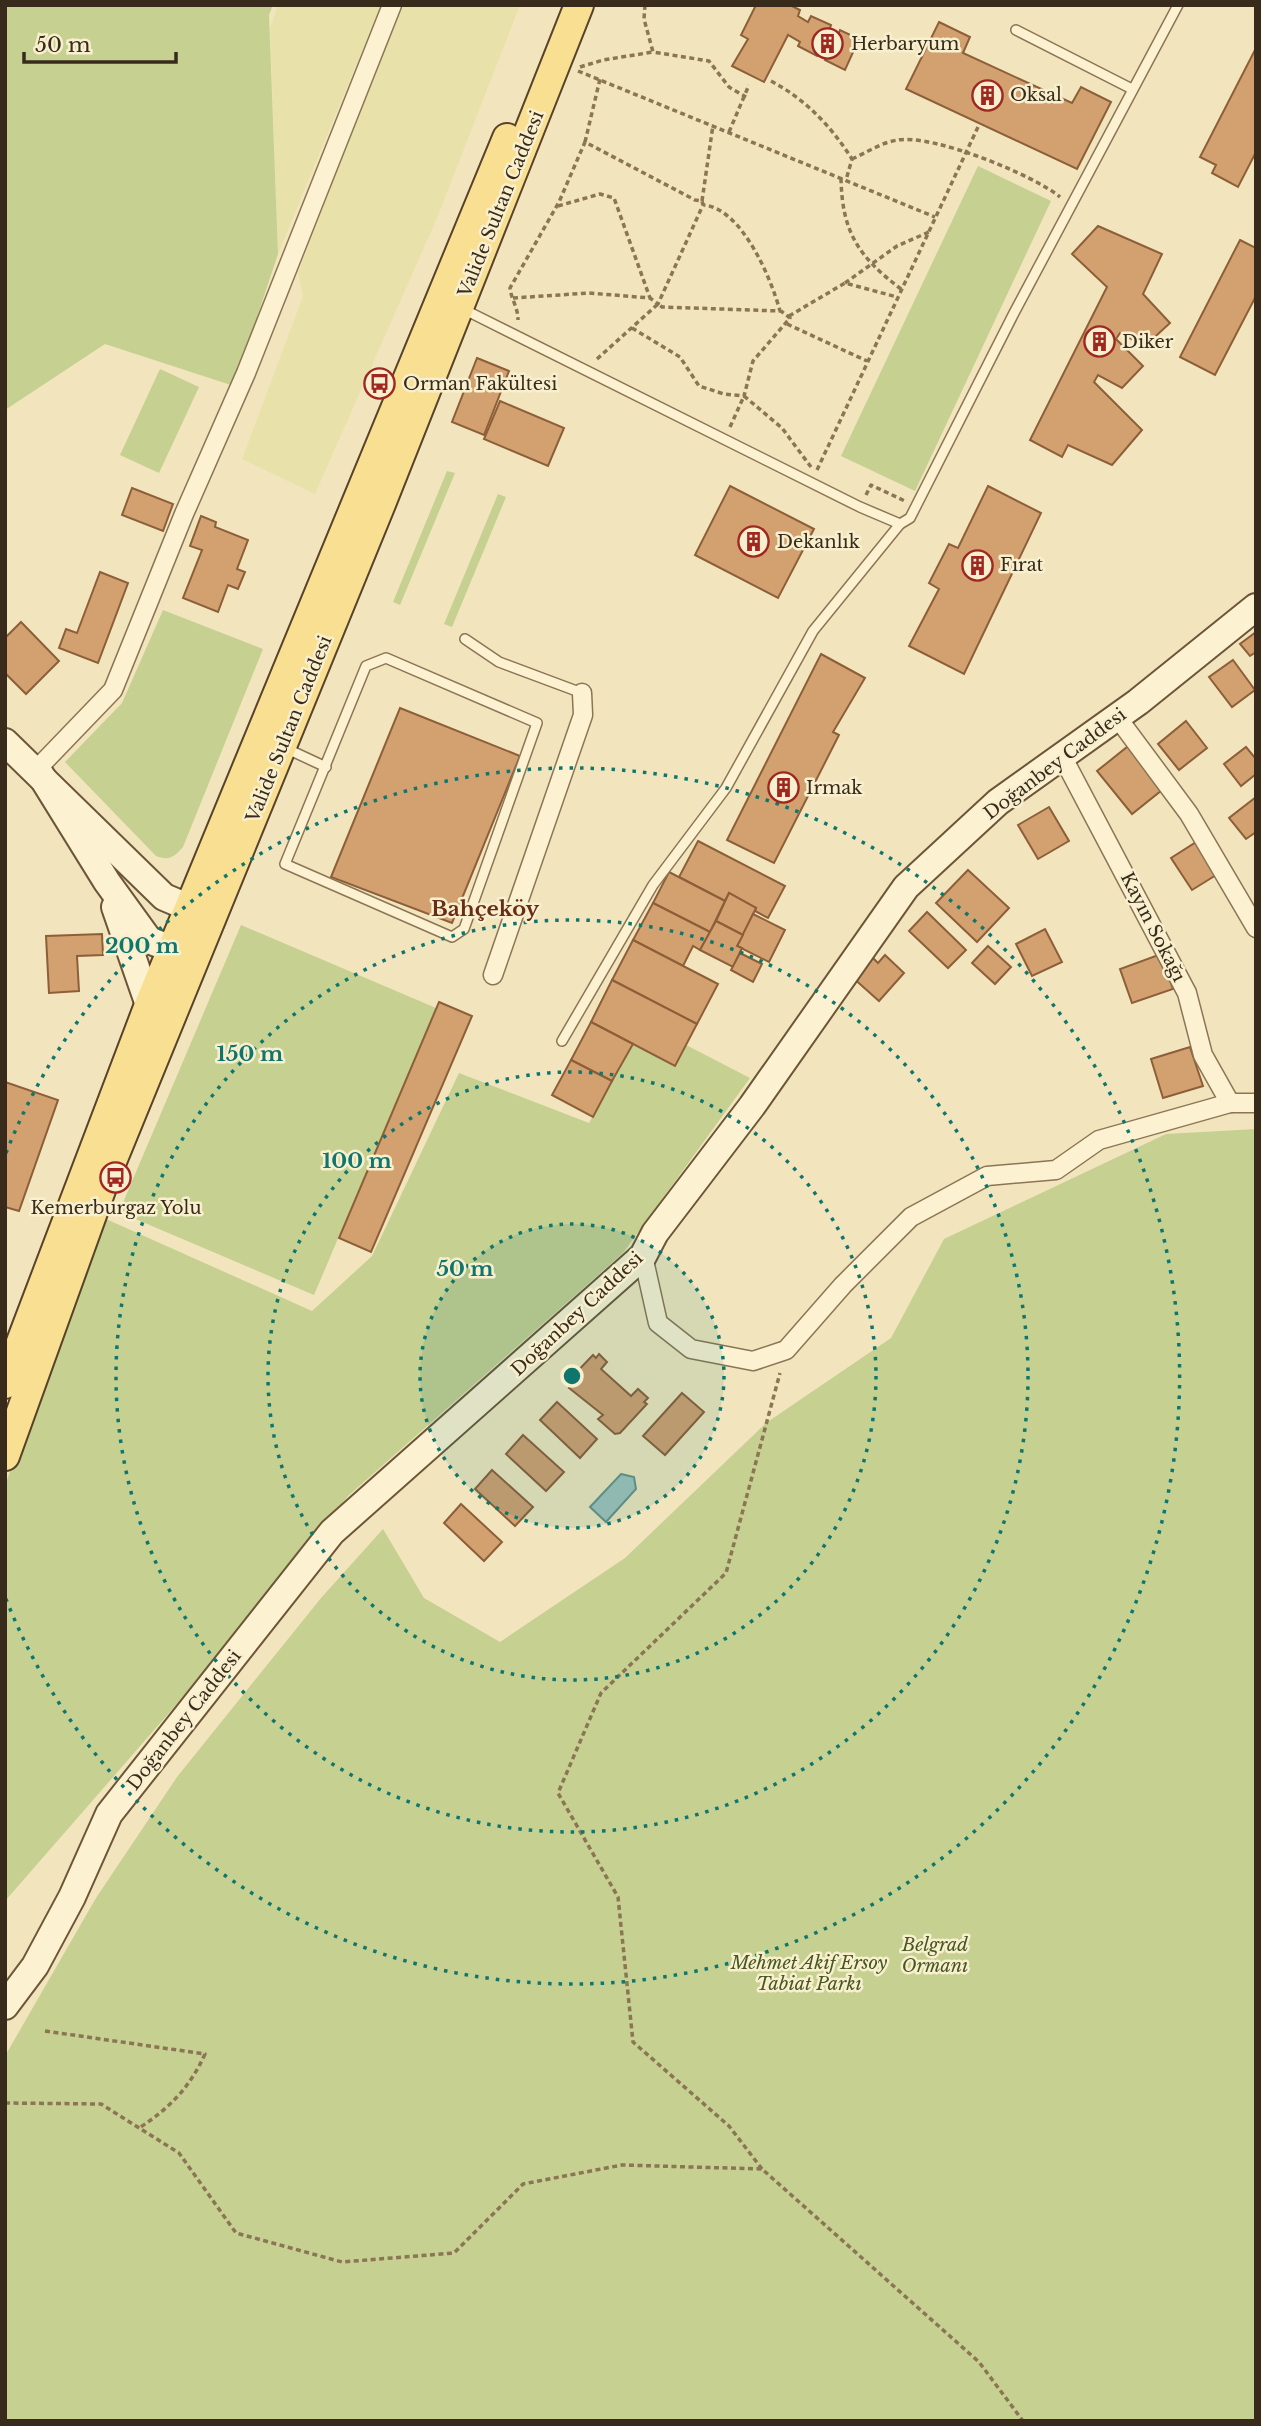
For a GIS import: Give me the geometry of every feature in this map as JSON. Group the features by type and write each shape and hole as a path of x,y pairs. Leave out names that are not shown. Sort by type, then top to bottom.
{"main road":[{"name":"Valide Sultan Caddesi","path":"5,1456 106,1176 282,747 451,303 560,5"},
{"name":"Valide Sultan Caddesi","path":"5,1384 13,1341 172,948 579,5"}],"street":[{"path":"37,769 113,690 184,514 246,373 392,5"},
{"name":"Doğanbey Caddesi","path":"5,2006 41,1954 72,1897 109,1814 332,1532 643,1256 655,1233 752,1106 906,887 998,803 1116,717 1256,607"},
{"path":"493,975 583,715 582,692"},
{"path":"1116,717 1189,814 1256,929"},
{"path":"5,741 37,769 164,897 190,908"},
{"name":"Kayın Sokağı","path":"1062,756 1187,993 1203,1055 1230,1103"},
{"path":"37,769 107,882 149,940 172,948 201,944"},
{"path":"107,882 149,1005"},
{"path":"643,1256 658,1322 691,1349 753,1360 786,1350 843,1285 911,1217 987,1176 1056,1170 1099,1140 1230,1103 1256,1103"}],"lane":[{"path":"562,1041 653,885 726,788 813,631 900,524 910,518 1178,5"},
{"path":"1016,30 1132,89"},
{"path":"451,303 860,507 900,524"},
{"path":"465,639 499,662 582,692"},
{"path":"386,658 537,723 464,929 452,937 285,864 326,767 366,666 386,658"},
{"path":"282,747 326,767"}],"path":[{"path":"645,5 644,19 653,52"},
{"path":"746,97 729,87 709,61 653,52 603,60 573,70 935,217"},
{"path":"517,336 518,314 510,288 557,206 585,142 600,79"},
{"path":"771,80 810,106 852,159"},
{"path":"729,132 749,85"},
{"path":"585,369 658,304 703,203 713,125"},
{"path":"632,328 680,357 699,386 724,394 744,396 782,428 816,473 978,127"},
{"path":"901,289 870,265 852,240 844,179 852,159 898,140 934,144 977,155 1061,196 1058,203"},
{"path":"585,142 720,210 742,232 765,268 780,311"},
{"path":"557,206 600,194 614,198 650,298"},
{"path":"724,439 744,396 753,361 761,348 786,324 789,316 845,284 897,246 929,232"},
{"path":"845,284 897,298"},
{"path":"513,298 589,293 650,298 658,304 710,311 780,311 789,316"},
{"path":"786,324 868,361"},
{"path":"860,507 871,485 911,503"},
{"path":"786,1350 726,1573 601,1693 558,1793 618,1897 632,2042 729,2126 762,2169 979,2362 1023,2421"},
{"path":"45,2031 205,2054 184,2092 162,2113 139,2128"},
{"path":"5,2103 101,2104 179,2153 236,2234 342,2262 454,2253 523,2183 621,2165 762,2169"}],"shaded area":[{"path":"278,5 381,5 278,254 270,28"},
{"path":"401,5 520,5 438,216 315,494 242,459 303,296 298,273"}],"green space":[{"path":"5,5 273,5 269,15 278,254 234,386 105,344 5,410"},
{"path":"978,166 1051,201 915,491 841,456"},
{"path":"160,369 199,387 159,473 120,455"},
{"path":"447,471 455,473 400,605 393,602"},
{"path":"498,494 506,497 452,627 444,624"},
{"path":"163,610 263,649 183,847 168,858 156,856 65,762 122,703"},
{"path":"241,925 436,1008 314,1295 119,1212"},
{"path":"633,1044 675,1066 686,1045 750,1078 623,1253 348,1496 182,1698 5,1901 5,1486 51,1350 106,1219 312,1311 372,1256 459,1073 589,1123"},
{"name":"Mehmet Akif Ersoy Tabiat Parkı","path":"1256,1129 1256,2421 5,2421 5,2056 96,1898 177,1777 321,1598 383,1529 424,1598 500,1642 625,1558 766,1423 891,1338 944,1239 1166,1134"}],"water":[{"path":"621,1474 634,1477 636,1489 606,1522 590,1507"}],"building":[{"name":"Herbaryum","path":"756,5 790,5 800,10 798,16 808,22 811,16 831,25 829,31 838,35 840,30 859,39 845,70 825,60 827,56 819,52 817,56 798,46 800,42 788,35 764,82 732,66 748,39 741,35"},
{"name":"Oksal","path":"939,22 970,37 963,53 1072,103 1081,87 1111,102 1077,169 906,89"},
{"path":"1256,48 1256,152 1238,187 1212,173 1216,165 1200,157"},
{"name":"Diker","path":"1098,226 1162,254 1143,294 1170,323 1145,346 1120,333 1116,339 1143,366 1122,388 1098,375 1094,382 1142,430 1112,465 1068,445 1062,457 1030,440 1107,287 1072,254"},
{"path":"1240,240 1256,248 1256,296 1215,375 1180,357"},
{"path":"477,358 509,371 484,435 452,422"},
{"path":"500,401 564,428 548,466 484,439"},
{"name":"Dekanlık","path":"730,486 814,529 778,598 695,555"},
{"name":"Fırat","path":"988,486 1041,513 964,674 909,646 939,589 929,583 949,544 958,548"},
{"path":"132,488 173,504 163,531 122,515"},
{"path":"201,516 216,522 215,527 248,540 237,569 245,572 238,589 228,585 218,612 183,598 202,550 190,546"},
{"path":"100,572 128,583 98,663 59,648 66,629 77,633"},
{"path":"21,622 59,661 26,694 5,673 5,638"},
{"path":"1256,632 1256,652 1250,656 1240,644"},
{"name":"Irmak","path":"821,654 865,678 833,732 839,735 774,863 727,840"},
{"path":"1233,660 1255,690 1232,707 1209,677"},
{"path":"400,708 520,756 452,923 331,877"},
{"path":"1186,721 1207,748 1179,770 1158,744"},
{"path":"1132,743 1167,786 1132,814 1097,771"},
{"path":"1246,747 1256,759 1256,774 1241,786 1224,764"},
{"path":"1256,797 1256,832 1246,839 1229,818"},
{"path":"1049,807 1069,841 1038,859 1018,825"},
{"path":"1201,839 1221,872 1192,890 1171,858"},
{"path":"698,841 785,886 768,918 729,893 725,901 679,877"},
{"path":"968,870 1009,908 977,942 936,903"},
{"path":"669,872 725,901 710,932 653,903"},
{"path":"729,893 756,908 743,935 716,921"},
{"path":"653,903 710,932 700,950 693,946 683,966 633,940"},
{"path":"927,912 966,950 948,968 909,931"},
{"path":"753,914 785,930 769,962 737,946"},
{"path":"716,921 743,935 737,946 742,948 733,967 700,950"},
{"path":"1045,929 1062,962 1032,976 1016,944"},
{"path":"102,934 103,955 77,956 79,991 49,993 46,936"},
{"path":"633,940 718,984 697,1024 612,980"},
{"path":"988,946 1011,967 995,984 972,963"},
{"path":"740,953 762,964 753,982 731,970"},
{"path":"1161,954 1173,989 1132,1003 1120,969"},
{"path":"885,955 904,973 879,1001 852,977 871,956 878,963"},
{"path":"612,980 697,1024 675,1066 591,1022"},
{"path":"439,1002 472,1016 371,1252 339,1238"},
{"path":"591,1022 633,1044 612,1081 571,1060"},
{"path":"1190,1047 1203,1086 1163,1098 1151,1059"},
{"path":"571,1060 612,1081 593,1117 552,1095"},
{"path":"5,1082 58,1100 19,1211 5,1207"},
{"path":"599,1354 607,1362 601,1369 631,1396 638,1389 648,1398 644,1402 647,1404 620,1433 615,1434 598,1419 603,1415 569,1388 573,1384 569,1380 593,1355 596,1358"},
{"path":"682,1393 704,1412 665,1455 643,1436"},
{"path":"557,1402 597,1439 580,1458 540,1420"},
{"path":"523,1435 564,1472 546,1491 506,1454"},
{"path":"492,1470 533,1507 515,1526 475,1489"},
{"path":"461,1504 502,1542 484,1561 444,1523"}],"place":[{"name":"Herbaryum","path":"828,44"},
{"name":"Oksal","path":"987,95"},
{"name":"Diker","path":"1099,342"},
{"name":"Orman Fakültesi","path":"380,384"},
{"name":"Dekanlık","path":"754,542"},
{"name":"Fırat","path":"977,565"},
{"name":"Irmak","path":"783,788"},
{"name":"Kemerburgaz Yolu","path":"116,1178"}],"district":[{"name":"Bahçeköy","path":"485,909"}],"park label":[{"name":"Belgrad Ormanı","path":"935,1955"}]}
